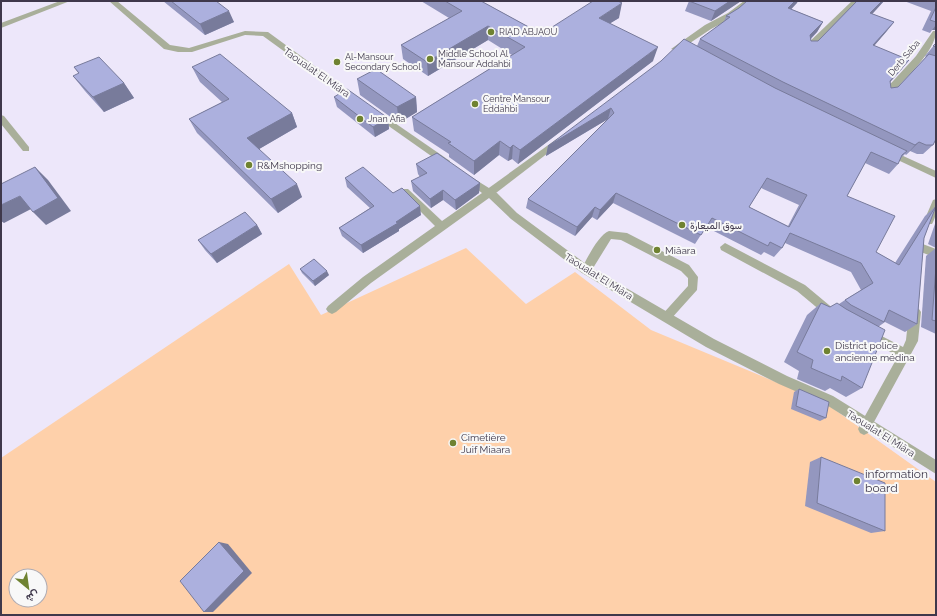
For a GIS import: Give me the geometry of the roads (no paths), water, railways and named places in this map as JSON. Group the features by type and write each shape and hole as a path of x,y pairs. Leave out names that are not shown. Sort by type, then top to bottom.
{"street":[{"path":"1,26 66,1"},
{"name":"Taoualat El Miâra","path":"113,1 167,47 178,50 189,50 245,33 265,34 489,193 514,216 586,270 716,346 783,380 829,400 865,426 936,468"},
{"path":"669,54 679,45 731,15 748,1"},
{"path":"808,48 856,1"},
{"name":"Derb Saba","path":"886,94 922,59 936,33"},
{"path":"679,45 690,51"},
{"path":"1,118 26,149"},
{"path":"332,308 367,280 489,193 565,136"},
{"path":"879,148 936,175"},
{"path":"405,191 442,227"},
{"path":"919,262 922,238 936,203"},
{"path":"586,270 602,243 609,235 623,236 686,268 693,277 693,287 666,317"},
{"path":"922,238 936,254"},
{"path":"725,247 801,288 843,321"},
{"path":"865,426 912,341 916,302"},
{"path":"857,328 905,354"}],"place":[{"name":"RIAD ABJAOU","path":"491,32"},
{"name":"Middle School Al Mansour Addahbi","path":"430,59"},
{"name":"Al-Mansour Secondary School","path":"337,62"},
{"name":"Centre Mansour Eddahbi","path":"475,104"},
{"name":"Jnan Afia","path":"360,119"},
{"name":"R&Mshopping","path":"249,165"},
{"name":"سوق الميعارة","path":"682,225"},
{"name":"Miâara","path":"657,250"},
{"name":"District police ancienne médina","path":"827,351"},
{"name":"Cimetière Juif Miaara","path":"453,443"},
{"name":"information board","path":"857,481"}]}
